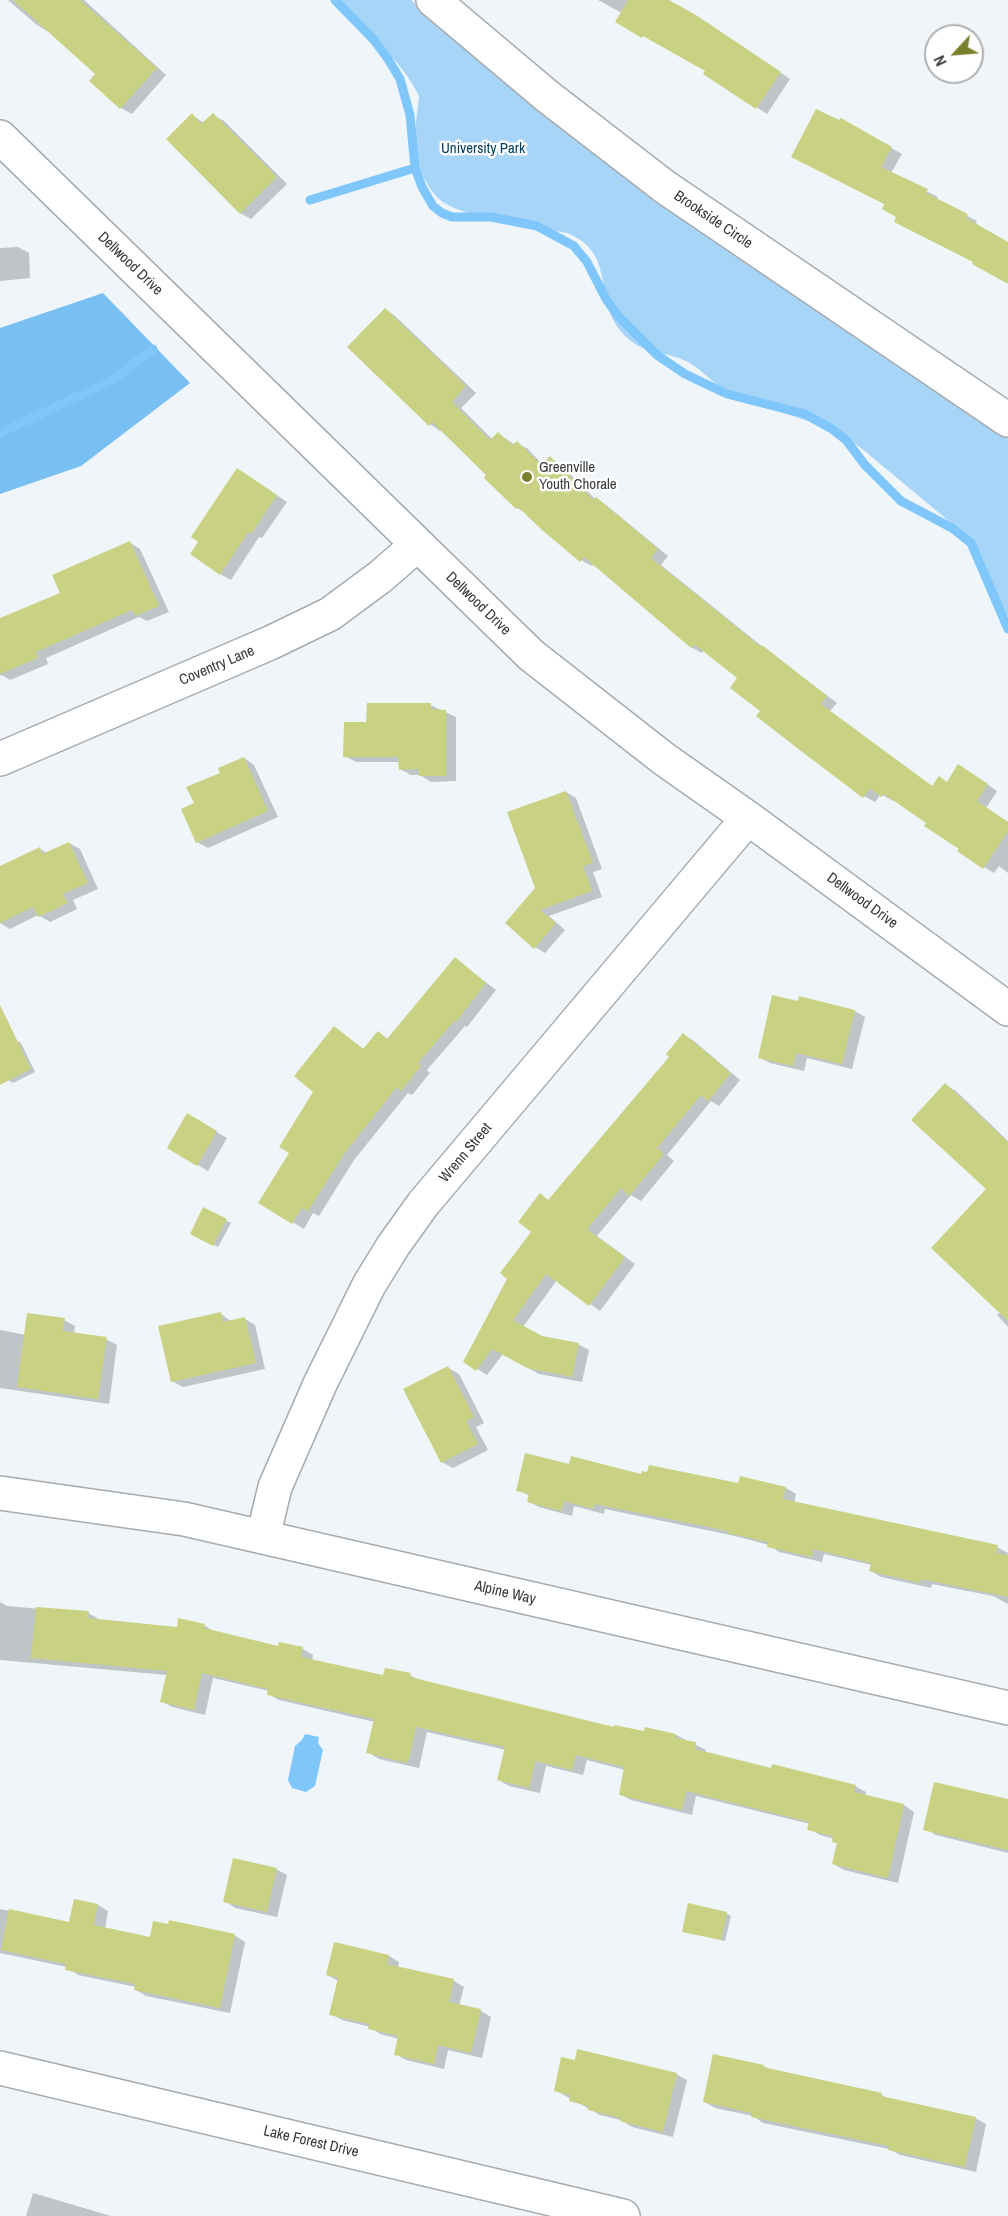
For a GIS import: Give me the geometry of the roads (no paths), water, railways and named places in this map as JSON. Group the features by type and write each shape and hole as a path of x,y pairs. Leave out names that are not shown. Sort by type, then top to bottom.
{"street":[{"name":"Brookside Circle","path":"433,0 548,96 665,187 1008,420"},
{"name":"Dellwood Drive","path":"0,137 531,655 664,759 1008,1009"},
{"name":"Coventry Lane","path":"0,759 270,643 330,614 380,577 417,545"},
{"name":"Wrenn Street","path":"263,1537 276,1487 320,1384 369,1285 393,1246 423,1204 748,818"},
{"name":"Alpine Way","path":"0,1493 184,1519 1008,1708"},
{"name":"Lake Forest Drive","path":"0,2068 623,2216"}],"waterway":[{"path":"335,0 374,40 400,79 410,115 415,168 422,187 433,206 452,217 491,217 537,226 574,246 587,262 606,299 619,317 657,355 685,374 727,394 805,414 832,429 846,440 865,465 901,501 952,528 971,543 1008,629"},
{"path":"310,200 415,168"},
{"path":"0,433 113,380 153,349"}],"place":[{"name":"Greenville Youth Chorale","path":"527,477"}],"park label":[{"name":"University Park","path":"483,149"}]}
